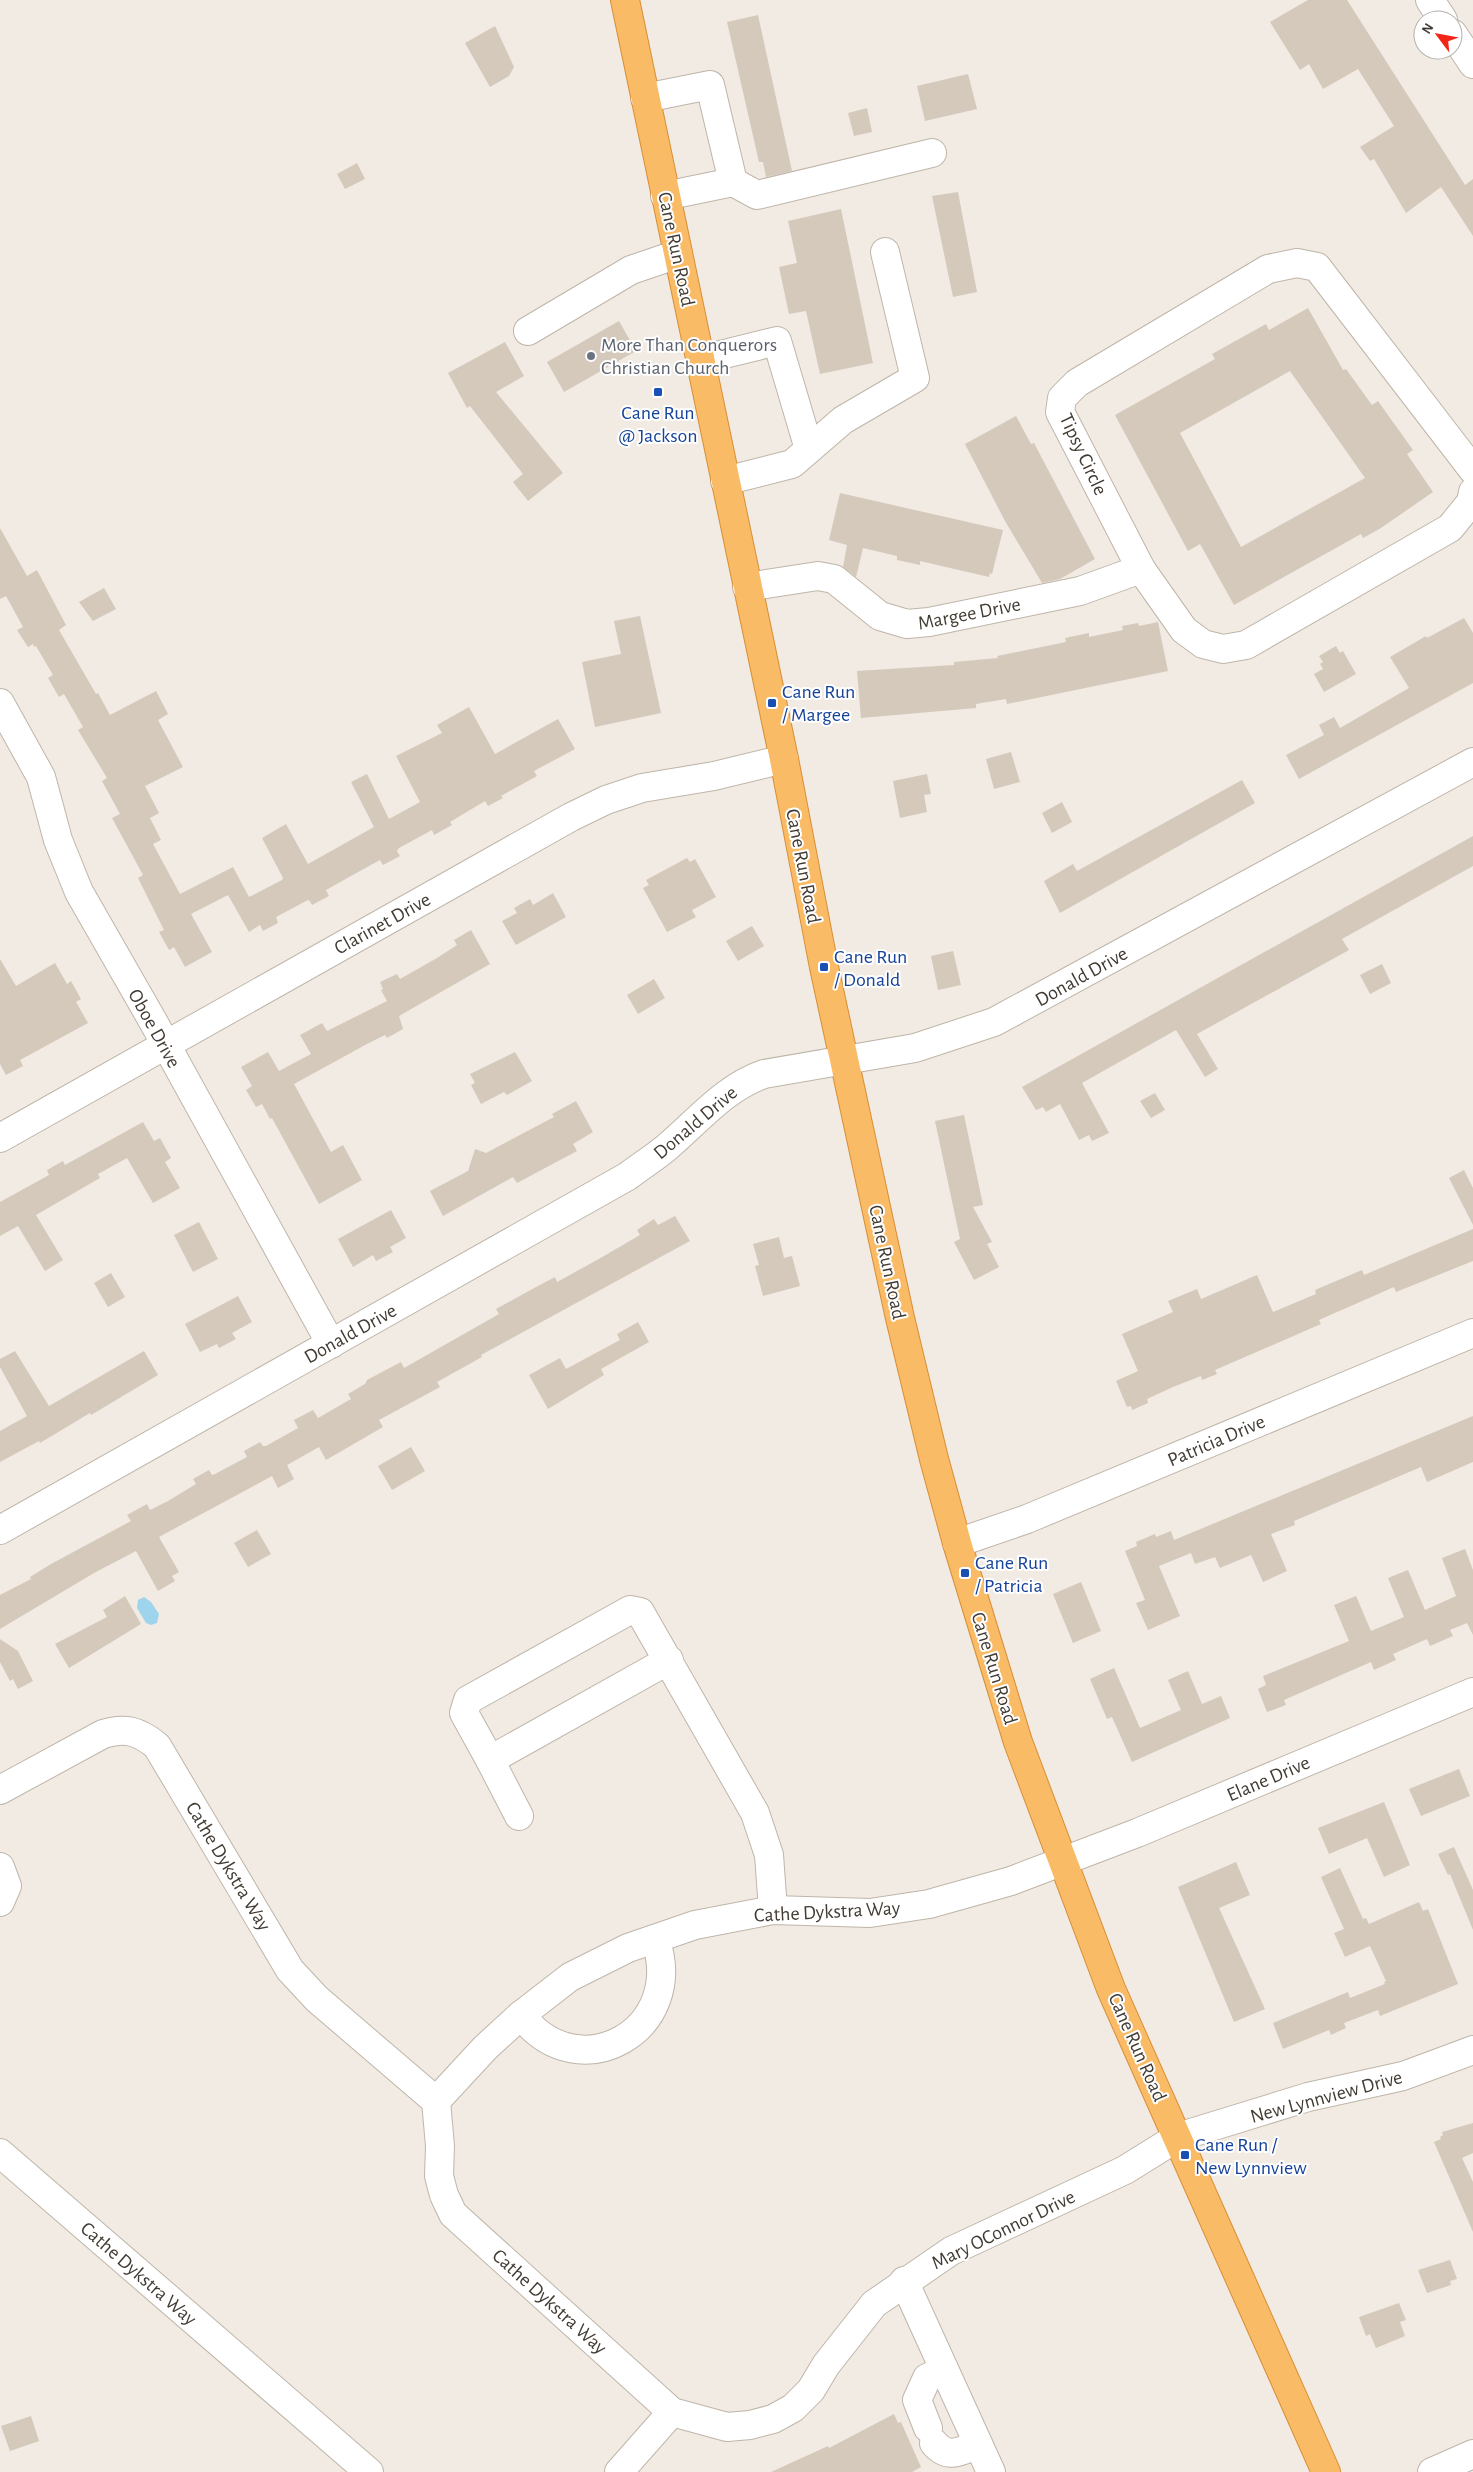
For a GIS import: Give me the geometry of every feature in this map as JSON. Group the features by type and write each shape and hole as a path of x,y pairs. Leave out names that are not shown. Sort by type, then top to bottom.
{"highway":[{"name":"Cane Run Road","path":"625,0 784,759 824,967 900,1318 934,1459 957,1544 1018,1742 1111,1988 1326,2472"}],"street":[{"path":"1463,49 1473,64"},
{"path":"645,98 710,85 733,182"},
{"path":"665,196 733,182 757,195 932,153"},
{"path":"725,481 792,464 843,420 915,378 885,252"},
{"path":"528,331 631,270 678,254"},
{"name":"Tipsy Circle","path":"1473,470 1317,268 1297,263 1268,269 1077,383 1062,398 1060,412 1140,569 1184,630 1202,644 1223,650 1246,646 1450,528 1471,502 1473,492"},
{"path":"700,360 777,341 809,449"},
{"name":"Margee Drive","path":"748,587 818,576 834,580 880,616 907,624 929,622 1080,591 1140,569"},
{"name":"Oboe Drive","path":"0,703 8,734 41,778 58,840 79,892 330,1344"},
{"name":"Clarinet Drive","path":"0,1138 571,817 606,800 642,788 714,776 784,759"},
{"name":"Donald Drive","path":"0,1530 628,1176 665,1148 717,1101 738,1085 764,1074 934,1044 994,1022 1473,762"},
{"name":"Patricia Drive","path":"957,1544 1027,1519 1473,1333"},
{"path":"519,1816 464,1713 468,1700 630,1610 640,1612 755,1813 769,1855 773,1910"},
{"path":"490,1760 669,1660"},
{"name":"Elane Drive","path":"1062,1862 1473,1692"},
{"name":"Cathe Dykstra Way","path":"0,1790 103,1734 116,1730 132,1730 145,1736 157,1746 290,1970 317,1999 436,2101 440,2146 439,2176 444,2195 453,2214 672,2412"},
{"name":"Cathe Dykstra Way","path":"436,2101 485,2048 521,2015 570,1977 628,1948 695,1925 773,1910 870,1914 929,1904 1011,1881 1062,1862"},
{"path":"0,1867 7,1886 0,1902"},
{"path":"521,2015 541,2035 567,2047 602,2050 616,2044 633,2033 647,2018 656,2002 661,1986 662,1967 654,1939"},
{"name":"New Lynnview Drive","path":"1178,2137 1308,2096 1403,2076 1473,2050"},
{"name":"Mary OConnor Drive","path":"672,2412 727,2427 750,2425 780,2415 793,2408 811,2390 826,2365 874,2304 904,2281 951,2251 1125,2170 1178,2137"},
{"name":"Cathe Dykstra Way","path":"0,2153 369,2472"},
{"path":"904,2281 991,2472"},
{"path":"944,2370 927,2378 917,2400 931,2436 947,2453 956,2454 978,2444"},
{"path":"619,2472 672,2412"},
{"path":"1432,2472 1473,2454"}],"water":[{"path":"144,1597 151,1602 159,1614 157,1623 151,1625 146,1623 137,1608 138,1600"}],"building":[{"path":"1308,0 1347,0 1465,185 1473,179 1473,236 1441,187 1406,213 1374,159 1370,161 1360,147 1394,126 1358,69 1323,89 1309,64 1300,70 1270,22"},
{"path":"758,15 792,171 766,177 763,162 759,162 727,22"},
{"path":"495,26 514,67 509,76 490,87 465,43"},
{"path":"968,74 977,109 925,121 917,86"},
{"path":"867,108 872,132 854,136 848,113"},
{"path":"357,163 365,179 345,189 337,174"},
{"path":"958,192 977,292 953,297 932,196"},
{"path":"841,209 873,363 820,374 806,311 789,314 779,267 797,263 788,221"},
{"path":"1308,308 1343,370 1346,369 1372,405 1378,401 1413,450 1407,454 1433,492 1381,528 1363,538 1361,534 1234,605 1200,544 1188,551 1115,415 1215,359 1212,354 1266,324 1269,330","holes":["1290,371 1365,478 1241,547 1180,433"]},
{"name":"More Than Conquerors Christian Church","path":"619,321 636,351 564,392 547,362"},
{"path":"505,342 524,376 496,392 563,473 528,501 513,482 523,474 470,406 467,408 448,373"},
{"path":"1016,416 1031,444 1034,443 1095,559 1060,579 1042,583 1005,521 965,444"},
{"path":"840,493 1003,530 992,574 990,573 989,577 920,561 920,565 897,560 897,556 863,548 856,577 843,567 847,545 829,540"},
{"path":"0,528 27,576 37,570 66,625 59,630 110,715 156,691 168,714 158,720 183,767 145,786 159,813 150,818 161,840 153,844 180,894 233,867 249,897 282,880 283,878 262,838 286,824 308,864 374,827 351,782 367,774 389,819 420,802 396,756 442,733 437,725 469,707 495,754 558,719 575,749 534,771 537,776 501,796 503,798 488,806 485,801 450,822 452,825 434,835 432,830 399,848 397,851 400,856 383,865 380,860 326,890 329,896 312,905 309,900 306,901 276,917 278,923 263,931 260,925 249,932 228,895 191,914 212,952 185,967 174,947 169,950 159,932 164,930 138,878 143,875 112,818 120,814 102,781 107,778 78,730 83,727 64,694 59,697 48,678 53,675 36,646 34,647 33,644 28,647 17,630 23,627 6,596 0,599"},
{"path":"104,588 116,609 93,621 79,602"},
{"path":"640,616 661,713 595,727 582,662 621,654 614,621"},
{"path":"1464,618 1473,633 1473,683 1299,779 1286,755 1324,735 1319,725 1334,717 1340,728 1409,688 1390,657 1426,636 1427,638"},
{"path":"1158,622 1168,671 1007,704 1006,699 976,704 976,708 861,718 857,671 954,665 954,662 998,658 997,656 1066,642 1065,638 1089,633 1089,637 1123,630 1122,626 1138,623 1139,626"},
{"path":"1336,646 1340,653 1343,651 1356,674 1324,692 1314,674 1323,669 1320,664 1323,662 1319,656"},
{"path":"1011,752 1020,782 994,789 986,759"},
{"path":"927,774 931,794 924,795 927,812 900,818 893,781"},
{"path":"1242,780 1255,803 1060,913 1044,881 1073,864 1077,871"},
{"path":"1062,802 1072,822 1052,833 1042,813"},
{"path":"1473,836 1473,866 1342,939 1349,950 1197,1034 1218,1069 1205,1077 1176,1030 1082,1083 1109,1133 1092,1141 1089,1135 1079,1140 1060,1104 1046,1112 1043,1107 1036,1110 1022,1087"},
{"path":"687,858 690,862 695,859 716,897 692,910 696,917 667,932 643,888 649,885 646,880"},
{"path":"553,893 566,917 516,945 502,921 517,913 514,908 530,899 533,905"},
{"path":"752,926 764,946 738,961 726,941"},
{"path":"471,930 490,964 399,1016 403,1029 387,1038 385,1035 367,1044 294,1084 331,1152 343,1145 362,1180 319,1204 272,1118 270,1119 262,1104 256,1107 246,1090 252,1086 241,1067 268,1052 279,1071 311,1054 300,1035 322,1023 327,1031 387,1001 381,990 383,989 380,982 397,974 400,979 437,958 457,945 454,940"},
{"path":"953,951 961,985 938,990 931,956"},
{"path":"0,959 16,986 55,963 67,984 71,981 81,999 76,1002 88,1023 20,1060 23,1066 6,1075 0,1064"},
{"path":"1382,964 1391,983 1370,994 1360,975"},
{"path":"654,979 665,998 638,1014 627,995"},
{"path":"515,1052 532,1081 507,1095 504,1092 481,1104 471,1085 475,1083 470,1074"},
{"path":"1155,1093 1165,1110 1151,1118 1140,1101"},
{"path":"576,1101 593,1132 573,1144 577,1151 517,1183 513,1177 443,1216 430,1191 468,1171 475,1149 486,1153 554,1117 552,1114"},
{"path":"964,1115 983,1205 973,1207 992,1242 987,1244 999,1267 974,1280 954,1242 960,1239 935,1121"},
{"path":"143,1122 154,1141 160,1138 171,1158 165,1162 180,1188 153,1203 127,1158 98,1174 100,1178 36,1215 63,1260 45,1271 18,1226 0,1236 0,1202 49,1175 47,1170 63,1161 65,1165"},
{"path":"1464,1170 1473,1188 1473,1225 1449,1178"},
{"path":"391,1210 406,1238 390,1247 393,1252 376,1261 373,1255 353,1267 338,1239"},
{"path":"675,1216 690,1241 481,1355 482,1357 437,1382 440,1387 379,1420 383,1427 326,1460 319,1447 287,1465 294,1479 278,1488 272,1476 159,1537 179,1572 172,1576 175,1581 158,1591 136,1551 94,1573 0,1629 0,1595 31,1579 30,1577 51,1564 131,1521 127,1515 147,1504 150,1510 196,1484 193,1479 209,1470 212,1475 215,1474 247,1457 244,1451 260,1442 263,1446 266,1446 298,1428 294,1420 313,1410 318,1418 351,1399 348,1394 365,1384 367,1380 401,1362 404,1368 499,1314 496,1309 555,1277 557,1282 597,1260 640,1235 637,1230 654,1219 658,1225"},
{"path":"199,1222 218,1259 193,1272 174,1235"},
{"path":"1473,1229 1473,1261 1396,1292 1394,1287 1319,1320 1321,1324 1215,1370 1217,1374 1202,1380 1201,1376 1173,1387 1147,1399 1148,1403 1132,1410 1131,1406 1127,1407 1116,1381 1138,1371 1122,1334 1173,1312 1168,1301 1197,1289 1201,1299 1257,1275 1273,1312 1316,1294 1315,1290 1362,1270 1364,1275"},
{"path":"779,1237 784,1258 792,1256 800,1286 763,1296 755,1266 759,1265 753,1244"},
{"path":"111,1273 125,1297 108,1307 94,1283"},
{"path":"238,1296 252,1322 232,1333 236,1339 219,1348 217,1344 200,1352 185,1324"},
{"path":"638,1322 649,1342 601,1369 604,1375 548,1409 529,1375 560,1358 566,1369 620,1340 617,1334"},
{"path":"15,1351 49,1406 144,1351 158,1375 91,1415 90,1413 40,1443 39,1441 0,1462 0,1431 27,1416 0,1367 0,1359"},
{"path":"1473,1416 1473,1462 1427,1482 1421,1467 1294,1521 1295,1525 1271,1534 1287,1571 1263,1582 1251,1555 1220,1568 1215,1557 1195,1564 1191,1553 1159,1566 1180,1616 1148,1630 1136,1603 1145,1600 1125,1551 1137,1546 1136,1542 1155,1534 1156,1537 1171,1531 1174,1540"},
{"path":"411,1447 425,1471 392,1490 378,1466"},
{"path":"257,1530 271,1554 248,1567 234,1543"},
{"path":"1465,1549 1473,1570 1473,1635 1467,1623 1450,1630 1453,1636 1430,1646 1427,1639 1393,1654 1396,1660 1374,1670 1371,1662 1284,1700 1286,1705 1267,1712 1258,1689 1266,1685 1263,1676 1349,1641 1334,1605 1356,1596 1371,1631 1404,1617 1388,1578 1408,1570 1425,1610 1456,1596 1442,1558"},
{"path":"1081,1582 1101,1631 1073,1643 1053,1594"},
{"path":"125,1596 141,1624 69,1668 55,1644 107,1617 103,1610"},
{"path":"0,1639 18,1651 33,1681 18,1689 13,1679 10,1681 0,1662"},
{"path":"1114,1668 1140,1728 1181,1710 1168,1680 1188,1671 1202,1704 1221,1696 1230,1718 1132,1762 1112,1717 1107,1719 1090,1679"},
{"path":"1459,1769 1470,1796 1421,1816 1409,1789"},
{"path":"1384,1802 1410,1865 1384,1877 1367,1838 1329,1854 1318,1828"},
{"path":"1454,1847 1473,1890 1473,1930 1450,1874 1448,1875 1438,1854"},
{"path":"1236,1862 1250,1895 1219,1908 1265,2009 1234,2022 1178,1887"},
{"path":"1340,1868 1363,1919 1366,1918 1369,1924 1419,1902 1423,1911 1428,1909 1458,1984 1380,2016 1378,2010 1344,2023 1346,2028 1331,2035 1329,2030 1283,2049 1273,2023 1348,1992 1350,1998 1385,1984 1384,1982 1386,1981 1370,1946 1345,1957 1334,1933 1344,1929 1321,1877"},
{"path":"1473,2123 1473,2153 1462,2158 1473,2182 1473,2232 1434,2142 1441,2139 1442,2132"},
{"path":"1450,2260 1457,2279 1450,2281 1451,2285 1427,2293 1418,2270"},
{"path":"1399,2303 1406,2320 1400,2322 1405,2336 1376,2348 1370,2334 1366,2336 1359,2317"},
{"path":"894,2414 898,2423 901,2422 921,2467 912,2472 771,2472 828,2446 829,2448"},
{"path":"31,2416 39,2441 10,2451 1,2426"}],"place":[{"name":"More Than Conquerors Christian Church","path":"591,356"},
{"name":"Cane Run @ Jackson","path":"658,392"},
{"name":"Cane Run / Margee","path":"772,703"},
{"name":"Cane Run / Donald","path":"824,967"},
{"name":"Cane Run / Patricia","path":"965,1573"},
{"name":"Cane Run / New Lynnview","path":"1185,2155"}]}
